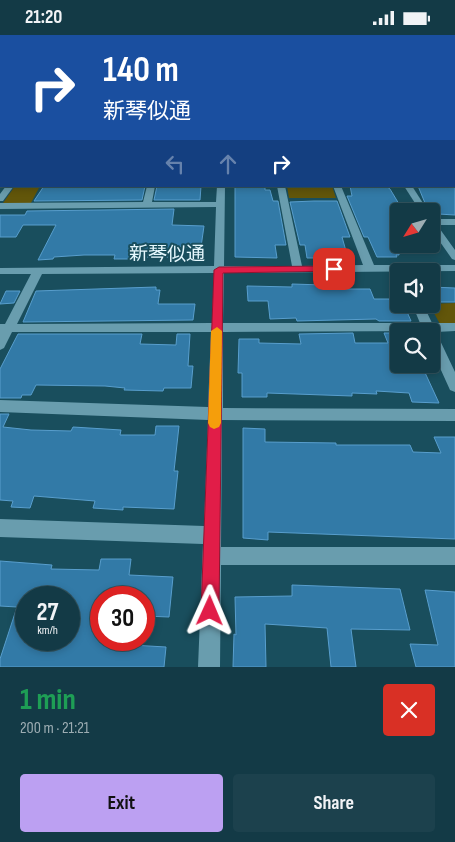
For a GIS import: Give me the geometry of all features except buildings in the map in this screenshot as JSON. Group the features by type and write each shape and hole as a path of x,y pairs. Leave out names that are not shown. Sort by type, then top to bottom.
{"street":[{"path":"0,199 9,187"},
{"path":"147,205 151,187"},
{"path":"209,667 221,187"},
{"path":"281,187 298,269"},
{"path":"337,187 370,269"},
{"path":"409,187 419,203"},
{"path":"0,206 221,204"},
{"path":"440,222 455,222"},
{"path":"440,234 455,257"},
{"name":"新琴似通","path":"440,269 455,269"},
{"name":"新琴似通","path":"0,271 390,270"},
{"path":"0,345 5,327 38,271"},
{"path":"5,327 217,327 390,330"},
{"path":"440,329 455,327"},
{"path":"440,353 455,386"},
{"path":"0,407 215,414 455,415"},
{"path":"0,528 212,535"},
{"path":"211,556 455,557"}],"shaded area":[{"path":"14,187 39,187 31,203 3,203"},
{"path":"287,187 332,187 336,198 289,198"},
{"path":"455,303 455,324 440,324 434,313 440,313 440,304"}],"slow traffic":[{"path":"214,423 217,331"}],"route":[{"path":"210,611 219,270 334,269"}]}
